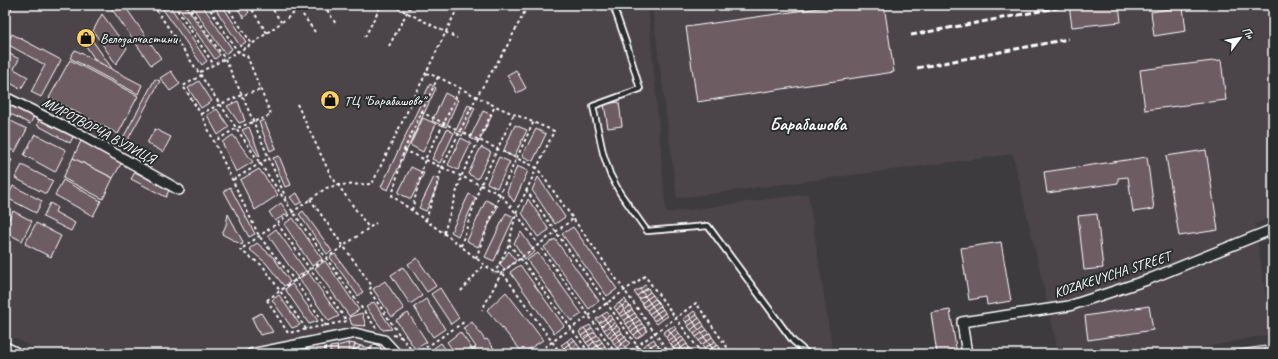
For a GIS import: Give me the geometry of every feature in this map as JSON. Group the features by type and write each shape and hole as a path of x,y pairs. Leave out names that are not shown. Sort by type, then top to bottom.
{"main road":[{"path":"5,349 15,354"}],"street":[{"name":"МИРОТВОРЧА ВУЛИЦЯ","path":"5,97 78,133 179,190"},
{"name":"KOZAKEVYCHA STREET","path":"967,354 962,322 1069,306 1147,280 1273,229"},
{"path":"251,354 355,333 384,340 396,354"}],"lane":[{"path":"613,5 640,89 593,106 606,163 616,185 647,231 708,226 793,341 808,354"}],"path":[{"path":"153,5 200,72 291,208"},
{"path":"174,5 214,65"},
{"path":"187,5 225,59 293,212 378,330"},
{"path":"207,5 238,52 247,56 271,114 237,128 215,141"},
{"path":"226,5 252,44"},
{"path":"249,5 267,33"},
{"path":"270,5 281,22"},
{"path":"296,5 315,32"},
{"path":"200,72 252,44 305,5"},
{"path":"324,5 336,24"},
{"path":"365,37 381,5"},
{"path":"392,5 457,38"},
{"path":"389,46 411,5"},
{"path":"306,329 263,266 240,250 326,188 338,185 372,184 459,5"},
{"path":"426,220 442,168 477,96 506,48 528,5"},
{"path":"426,73 438,77 495,106 554,131 516,213 509,244 495,273"},
{"path":"202,75 183,86 201,114 215,141 260,236 295,281 326,326"},
{"path":"438,77 404,150 392,196 461,246 495,273 502,272"},
{"path":"412,210 425,159 460,88"},
{"path":"201,114 221,103 261,90"},
{"path":"297,104 331,176 368,228"},
{"path":"444,234 461,177 495,106"},
{"path":"421,112 536,168 670,354"},
{"path":"461,246 480,186 514,114"},
{"path":"476,258 500,194 534,122"},
{"path":"404,150 500,194 516,213 616,354"},
{"path":"233,180 269,158"},
{"path":"526,190 643,354"},
{"path":"310,199 372,286 369,290 401,337 416,354 464,322"},
{"path":"482,310 502,272 537,244 573,219"},
{"path":"277,223 310,270 347,322 288,333 266,301 281,291 310,270 344,246 368,228 376,223"},
{"path":"509,244 590,354"},
{"path":"461,291 484,264"},
{"path":"502,272 561,354"},
{"path":"535,354 645,276 702,354"},
{"path":"626,354 696,303 731,354"},
{"path":"393,335 401,337"},
{"path":"325,346 330,344"}],"shaded area":[{"name":"ТЦ \"Барабашово\"","path":"5,5 648,5 666,213 808,194 833,354 46,354 5,333"},
{"path":"652,5 1273,5 1273,216 1255,224 1271,334 1171,354 1059,354 1013,154 677,198"}],"building":[{"path":"109,5 124,5 161,58 151,65"},
{"path":"160,5 169,5 207,61 202,65"},
{"path":"177,5 185,5 220,55 215,59"},
{"path":"191,5 202,5 232,49 225,54"},
{"path":"213,5 222,5 246,42 240,46"},
{"path":"235,5 244,5 249,12 244,18"},
{"path":"840,5 884,5 894,72 697,102 686,27"},
{"path":"1069,5 1119,5 1121,22 1072,27"},
{"path":"1183,7 1186,31 1154,36 1151,12"},
{"path":"102,14 127,48 116,64 93,31"},
{"path":"12,34 61,60 41,97 31,92 45,65 7,44"},
{"path":"90,37 113,70 96,61 86,46"},
{"path":"75,50 142,85 138,94 70,58"},
{"path":"6,52 19,59 14,69 28,77 21,89 5,80"},
{"path":"70,60 138,96 118,134 49,98"},
{"path":"1221,60 1226,100 1145,110 1140,70"},
{"path":"516,70 526,88 517,93 507,75"},
{"path":"171,71 180,84 170,91 160,78"},
{"path":"155,79 160,81 127,141 123,138"},
{"path":"199,81 212,101 201,108 188,88"},
{"path":"430,84 436,88 388,190 381,187"},
{"path":"445,93 458,100 446,127 432,121"},
{"path":"5,101 34,116 30,124 5,111"},
{"path":"238,101 245,121 239,123 227,106"},
{"path":"619,102 622,126 608,128 604,104"},
{"path":"468,105 475,108 462,136 455,132"},
{"path":"217,109 229,127 218,135 207,115"},
{"path":"483,111 492,115 479,142 470,138"},
{"path":"5,118 27,129 15,152 5,146"},
{"path":"40,118 74,135 70,143 37,125"},
{"path":"423,118 436,124 423,152 410,145"},
{"path":"264,120 276,148 270,151 259,122"},
{"path":"515,125 527,130 514,157 503,152"},
{"path":"249,127 260,156 259,157 242,130"},
{"path":"155,129 171,137 163,152 147,143"},
{"path":"447,129 454,133 440,163 432,159"},
{"path":"536,129 546,134 533,161 522,156"},
{"path":"35,134 66,150 55,172 24,155"},
{"path":"233,135 253,162 236,172 222,142"},
{"path":"461,138 471,143 458,170 448,165"},
{"path":"81,141 122,162 113,178 73,158"},
{"path":"481,147 491,152 478,179 468,174"},
{"path":"1206,150 1218,230 1179,236 1166,156"},
{"path":"279,156 291,185 285,187 273,158"},
{"path":"5,157 12,160 5,173"},
{"path":"499,157 510,162 497,188 487,183"},
{"path":"1147,157 1154,209 1133,212 1128,177 1118,178 1118,183 1047,193 1044,172"},
{"path":"73,158 113,178 103,199 63,178"},
{"path":"22,165 53,181 46,194 15,178"},
{"path":"517,166 528,171 514,202 507,192"},
{"path":"411,167 424,173 411,199 398,193"},
{"path":"259,169 278,195 255,210 240,180"},
{"path":"135,172 169,190 166,197 131,179"},
{"path":"434,177 440,180 426,211 419,208"},
{"path":"538,177 565,217 555,224 532,190"},
{"path":"63,180 101,201 93,216 55,195"},
{"path":"13,186 42,201 36,213 7,198"},
{"path":"230,187 255,234 249,237 224,191"},
{"path":"297,193 302,202 296,205 290,197"},
{"path":"469,194 476,198 458,236 451,232"},
{"path":"528,199 549,230 538,237 522,213"},
{"path":"486,200 498,206 478,247 467,241"},
{"path":"50,203 57,207 55,212 75,223 71,231 43,217"},
{"path":"281,203 288,213 275,221 269,212"},
{"path":"13,211 32,221 22,241 5,232 5,226"},
{"path":"303,211 332,251 327,254 299,214"},
{"path":"506,213 514,217 494,261 485,257"},
{"path":"228,214 243,242 242,245 222,234 226,225"},
{"path":"1097,214 1103,268 1084,270 1078,216"},
{"path":"293,218 322,259 312,266 284,224"},
{"path":"36,223 61,236 51,257 25,244"},
{"path":"573,227 617,289 607,296 562,234"},
{"path":"276,229 306,271 297,277 268,235"},
{"path":"521,232 535,252 525,259 514,243"},
{"path":"555,239 599,301 589,309 544,247"},
{"path":"1001,242 1011,301 987,305 986,297 969,300 961,248"},
{"path":"257,243 274,258 290,282 284,286 266,263 249,249"},
{"path":"509,251 516,261 505,270 500,264"},
{"path":"538,253 582,314 571,321 527,260"},
{"path":"335,254 363,292 358,296 330,257"},
{"path":"417,258 436,286 427,292 408,264"},
{"path":"325,261 359,310 349,316 315,268"},
{"path":"520,265 564,326 554,333 510,272"},
{"path":"403,267 422,296 410,304 391,275"},
{"path":"308,272 339,316 329,321 299,279"},
{"path":"385,281 404,309 392,317 373,289"},
{"path":"292,284 318,321 309,324 285,289"},
{"path":"645,285 648,288 642,292 640,289"},
{"path":"440,288 459,318 451,324 431,294"},
{"path":"648,288 650,292 645,296 642,292"},
{"path":"640,289 642,292 637,296 634,292"},
{"path":"506,292 543,340 523,353 487,310"},
{"path":"642,292 645,296 639,299 637,296"},
{"path":"650,292 653,295 647,299 645,296"},
{"path":"279,295 300,325 292,328 272,300"},
{"path":"653,295 655,299 650,303 647,299"},
{"path":"645,296 647,299 642,303 639,299"},
{"path":"426,299 445,329 433,337 414,307"},
{"path":"625,299 627,303 622,306 619,303"},
{"path":"647,299 650,303 644,307 642,303"},
{"path":"655,299 658,302 652,306 650,303"},
{"path":"374,302 392,329 383,330 366,307"},
{"path":"658,302 660,306 655,310 652,306"},
{"path":"619,303 622,306 616,310 614,307"},
{"path":"627,303 630,306 624,310 622,306"},
{"path":"650,303 652,306 647,310 644,307"},
{"path":"622,306 624,310 619,314 616,310"},
{"path":"630,306 632,310 627,313 624,310"},
{"path":"652,306 655,310 649,314 647,310"},
{"path":"660,306 663,309 657,313 655,310"},
{"path":"1149,306 1153,330 1088,340 1085,316"},
{"path":"663,309 665,313 660,317 657,313"},
{"path":"624,310 627,313 621,317 619,314"},
{"path":"632,310 635,313 629,317 627,313"},
{"path":"655,310 657,313 652,317 649,314"},
{"path":"950,310 957,354 937,354 931,313"},
{"path":"694,311 697,315 691,319 689,315"},
{"path":"607,312 610,315 605,319 602,315"},
{"path":"261,313 273,332 260,335 252,318"},
{"path":"362,313 366,326 352,325 349,317"},
{"path":"408,313 427,342 415,349 396,320"},
{"path":"627,313 629,317 624,321 621,317"},
{"path":"635,313 637,317 632,320 629,317"},
{"path":"657,313 660,317 654,321 652,317"},
{"path":"665,313 668,316 662,320 660,317"},
{"path":"602,315 605,319 599,323 596,319"},
{"path":"610,315 612,319 607,322 605,319"},
{"path":"689,315 691,319 686,322 683,319"},
{"path":"697,315 699,318 694,322 691,319"},
{"path":"629,317 632,320 626,324 624,321"},
{"path":"637,317 640,320 634,324 632,320"},
{"path":"660,317 662,320 657,324 654,321"},
{"path":"699,318 702,322 696,326 694,322"},
{"path":"605,319 607,322 602,326 599,323"},
{"path":"612,319 615,322 610,326 607,322"},
{"path":"691,319 694,322 688,326 686,322"},
{"path":"632,320 634,324 629,328 626,324"},
{"path":"640,320 642,324 637,328 634,324"},
{"path":"472,322 485,340 487,339 498,354 478,354 474,348 476,347 463,328"},
{"path":"607,322 610,326 604,330 602,326"},
{"path":"615,322 617,326 612,329 610,326"},
{"path":"694,322 696,326 691,330 688,326"},
{"path":"702,322 704,326 699,330 696,326"},
{"path":"634,324 637,328 631,332 629,328"},
{"path":"642,324 645,327 639,331 637,328"},
{"path":"590,325 592,328 587,332 584,328"},
{"path":"610,326 612,329 607,334 604,330"},
{"path":"617,326 620,329 615,333 612,329"},
{"path":"674,326 676,329 671,333 668,329"},
{"path":"696,326 699,330 694,334 691,330"},
{"path":"704,326 707,330 702,333 699,330"},
{"path":"645,327 647,331 642,335 639,331"},
{"path":"584,328 587,332 581,336 579,332"},
{"path":"592,328 595,332 589,335 587,332"},
{"path":"637,328 639,331 634,335 631,332"},
{"path":"612,329 615,333 609,337 607,334"},
{"path":"620,329 622,333 617,336 615,333"},
{"path":"668,329 671,333 666,337 663,333"},
{"path":"676,329 679,333 674,337 671,333"},
{"path":"699,330 702,333 696,337 694,334"},
{"path":"707,330 710,333 704,337 702,333"},
{"path":"639,331 642,335 636,339 634,335"},
{"path":"460,332 476,354 456,354 447,342"},
{"path":"587,332 589,335 584,339 581,336"},
{"path":"595,332 597,335 592,339 589,335"},
{"path":"615,333 617,336 612,340 609,337"},
{"path":"622,333 625,336 620,340 617,336"},
{"path":"671,333 674,337 668,341 666,337"},
{"path":"679,333 682,337 676,341 674,337"},
{"path":"702,333 704,337 699,341 696,337"},
{"path":"710,333 712,337 707,341 704,337"},
{"path":"589,335 592,339 586,343 584,339"},
{"path":"597,335 600,339 594,342 592,339"},
{"path":"617,336 620,340 614,344 612,340"},
{"path":"625,336 627,340 622,344 620,340"},
{"path":"572,337 575,340 569,344 567,341"},
{"path":"674,337 676,341 671,344 668,341"},
{"path":"682,337 684,340 679,344 676,341"},
{"path":"704,337 707,341 701,345 699,341"},
{"path":"712,337 715,341 710,345 707,341"},
{"path":"592,339 594,342 589,346 586,343"},
{"path":"600,339 602,342 597,346 594,342"},
{"path":"654,339 656,343 651,346 648,343"},
{"path":"575,340 577,344 572,348 569,344"},
{"path":"620,340 622,344 617,348 614,344"},
{"path":"627,340 630,343 625,347 622,344"},
{"path":"684,340 687,344 681,348 679,344"},
{"path":"567,341 569,344 564,348 561,345"},
{"path":"676,341 679,344 673,348 671,344"},
{"path":"707,341 710,345 704,348 701,345"},
{"path":"715,341 718,345 712,348 710,345"},
{"path":"594,342 597,346 591,350 589,346"},
{"path":"602,342 605,346 600,349 597,346"},
{"path":"348,343 350,352 338,353 337,346"},
{"path":"348,343 355,344 353,351 350,352"},
{"path":"441,343 449,354 438,354 434,348"},
{"path":"648,343 651,346 645,350 643,346"},
{"path":"656,343 659,346 654,350 651,346"},
{"path":"355,344 361,346 353,351"},
{"path":"569,344 572,348 566,352 564,348"},
{"path":"577,344 580,348 575,351 572,348"},
{"path":"622,344 625,347 619,351 617,348"},
{"path":"679,344 681,348 676,352 673,348"},
{"path":"687,344 689,348 684,352 681,348"},
{"path":"710,345 712,348 707,352 704,348"},
{"path":"718,345 720,348 715,352 712,348"},
{"path":"337,346 338,353 330,352 330,347"},
{"path":"361,346 369,348 375,352 372,354 355,354 353,351"},
{"path":"597,346 600,349 594,353 591,350"},
{"path":"605,346 607,349 602,353 600,349"},
{"path":"651,346 654,350 648,354 645,350"},
{"path":"659,346 662,350 656,354 654,350"},
{"path":"1265,346 1266,354 1212,354"},
{"path":"572,348 575,351 571,354 566,352"},
{"path":"580,348 582,351 577,354 575,351"},
{"path":"681,348 684,352 678,354 676,352"},
{"path":"689,348 692,352 686,354 684,352"},
{"path":"712,348 715,352 708,354 707,352"},
{"path":"720,348 723,352 716,354 715,352"},
{"path":"600,349 602,353 594,354 594,353"},
{"path":"607,349 610,353 602,353"},
{"path":"654,350 656,354 648,354"},
{"path":"662,350 664,354 656,354"},
{"path":"321,351 321,354 314,354 314,352"},
{"path":"348,352 348,354 338,354 338,353"}],"railway":[{"path":"911,35 1062,7"},
{"path":"917,68 1068,39"}],"place":[{"name":"Велозапчастини","path":"86,38"},
{"name":"ТЦ \"Барабашово\"","path":"330,100"}],"district":[{"name":"Барабашова","path":"808,124"}]}
